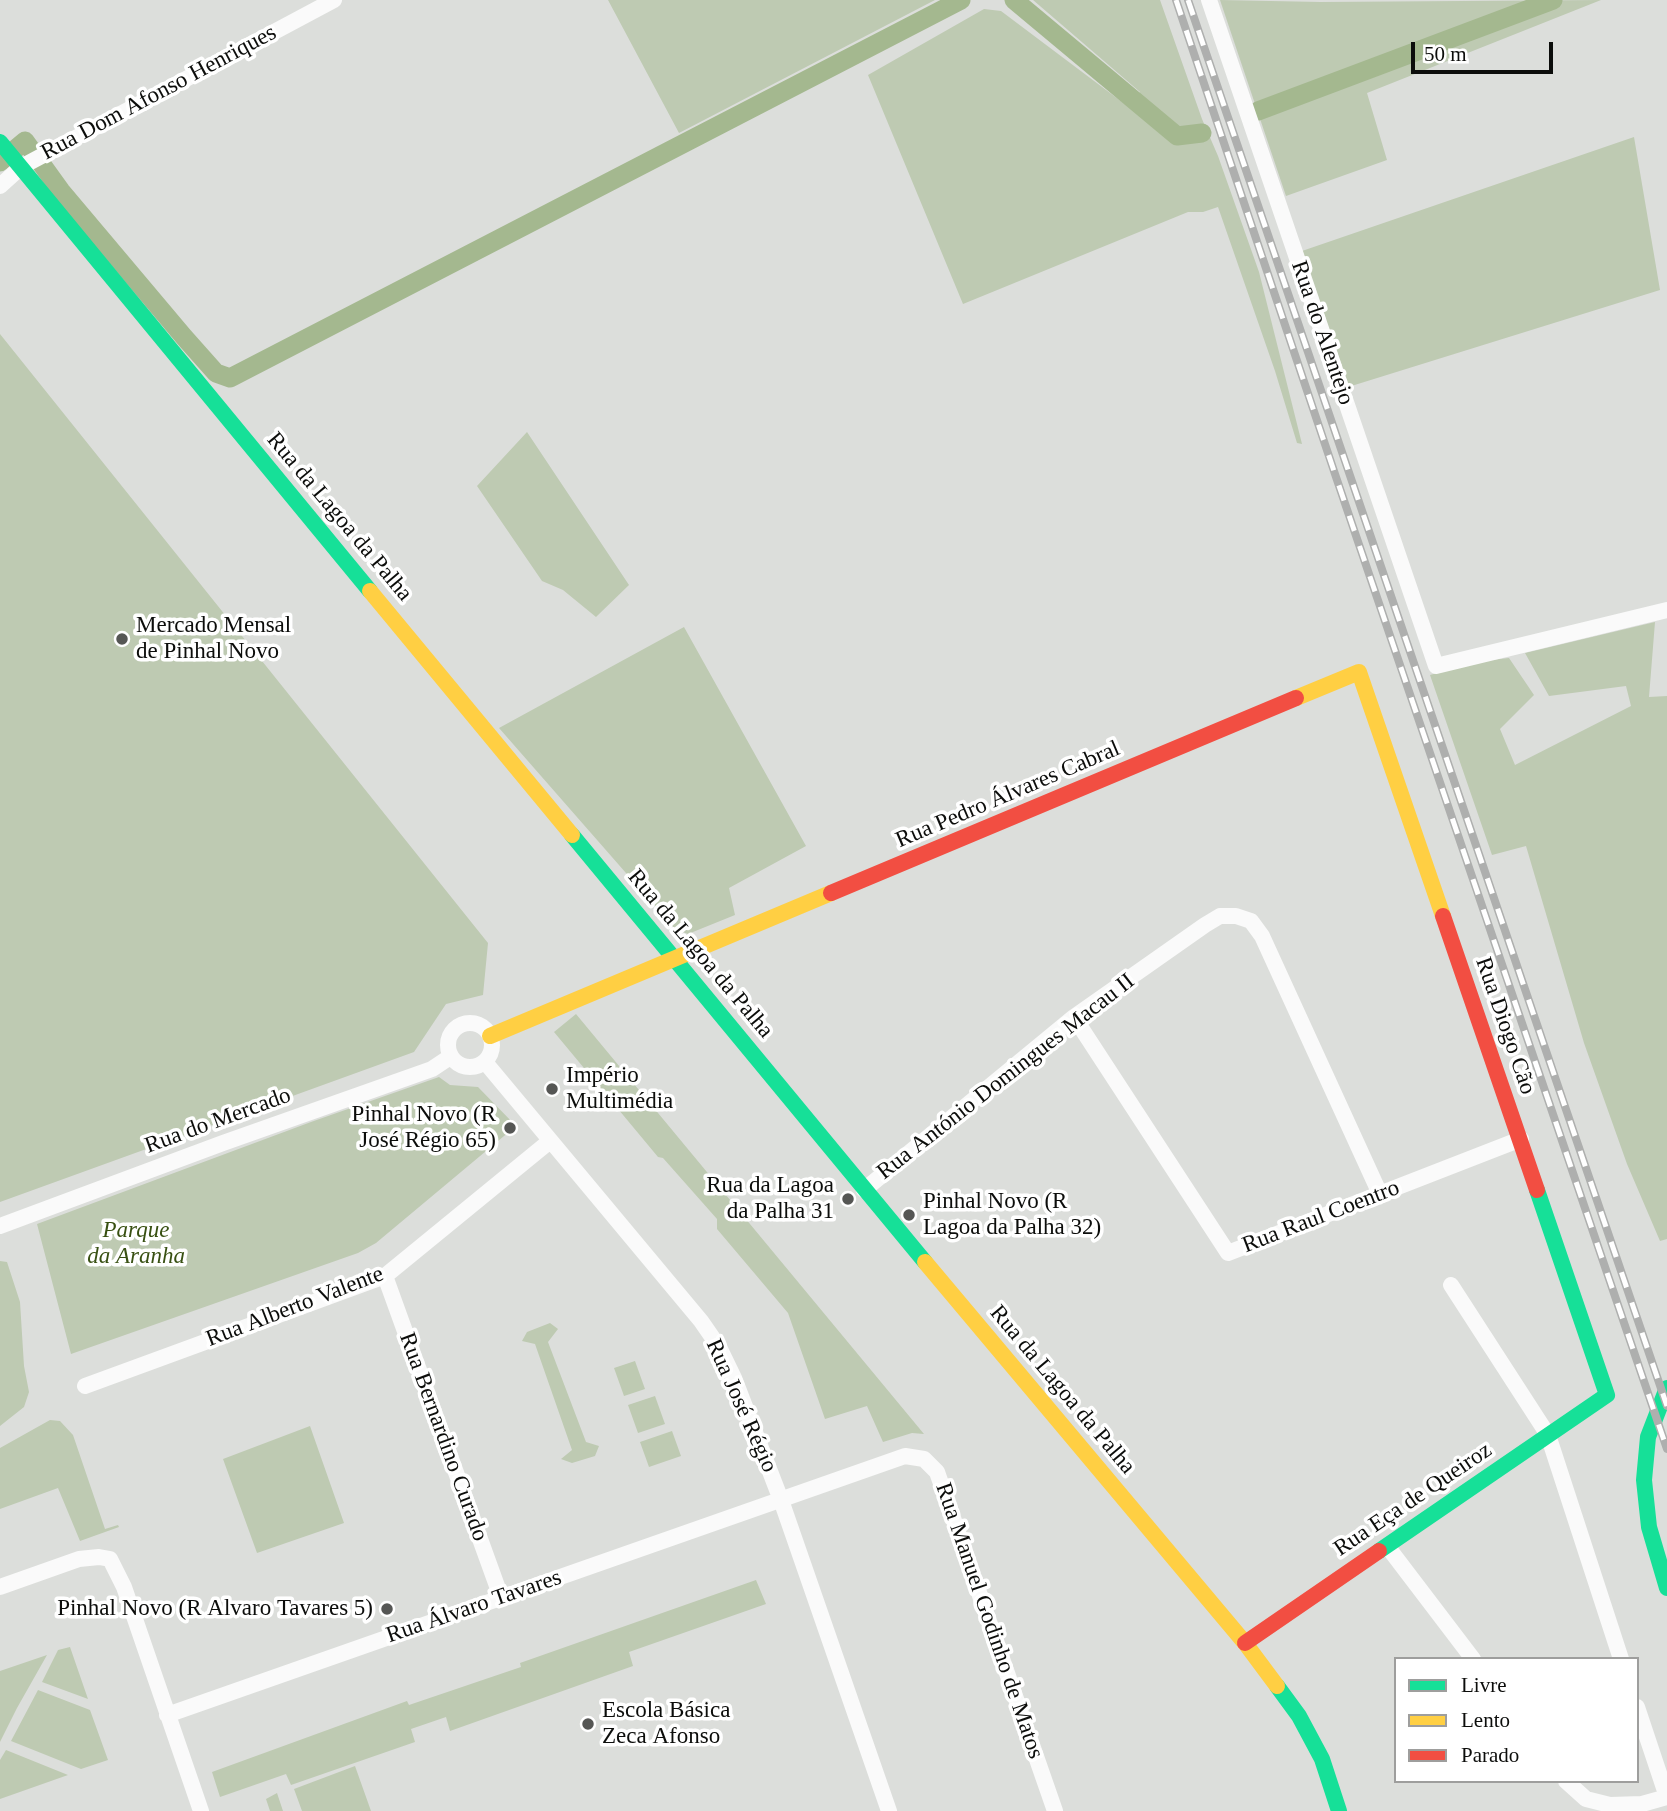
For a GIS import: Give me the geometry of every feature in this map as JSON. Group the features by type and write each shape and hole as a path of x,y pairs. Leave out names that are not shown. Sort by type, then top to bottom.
{"street":[{"name":"Rua Dom Afonso Henriques","path":"0,186 21,167 334,0"},
{"name":"Rua do Alentejo","path":"1209,0 1436,666 1667,610"},
{"name":"Rua da Lagoa da Palha","path":"0,142 864,1190 1245,1643 1298,1716 1322,1759 1339,1811"},
{"name":"Rua Pedro Álvares Cabral","path":"675,960 1359,672"},
{"name":"Rua Diogo Cão","path":"1359,672 1607,1395"},
{"name":"Rua António Domingues Macau II","path":"864,1190 1074,1017 1205,925 1220,916 1236,916 1251,921 1262,936 1380,1194"},
{"path":"490,1036 675,960"},
{"name":"Rua Raul Coentro","path":"1074,1017 1228,1253 1521,1139"},
{"path":"459,1025 480,1025 490,1036 492,1050 485,1062 478,1066 462,1067 450,1057 447,1042 453,1029 459,1025"},
{"name":"Rua do Mercado","path":"0,1226 432,1069 450,1057"},
{"name":"Rua José Régio","path":"485,1062 701,1321 719,1347 734,1378 780,1500 889,1811"},
{"name":"Rua Alberto Valente","path":"85,1386 385,1276 550,1141"},
{"name":"Rua Bernardino Curado","path":"385,1276 501,1597"},
{"path":"1451,1285 1548,1436 1620,1657"},
{"path":"1667,1388 1648,1437 1644,1480 1649,1527 1667,1588"},
{"name":"Rua Eça de Queiroz","path":"1245,1643 1607,1395"},
{"name":"Rua Manuel Godinho de Matos","path":"780,1500 905,1456 924,1459 937,1472 1055,1811"},
{"name":"Rua Álvaro Tavares","path":"167,1715 780,1500"},
{"path":"1387,1546 1471,1657"},
{"path":"0,1587 79,1559 110,1559 124,1587 200,1811"},
{"path":"1568,1783 1586,1798 1610,1805 1642,1804 1667,1797 1639,1713"}],"green space":[{"path":"608,0 935,0 679,133"},
{"path":"1033,0 1160,0 1259,272 1302,444 1297,443 1218,207 1203,212 1188,212 963,304 868,75 984,9 1001,11 1130,108 1140,92"},
{"path":"1220,0 1601,0 1367,93 1387,160 1286,196"},
{"path":"1634,137 1660,290 1345,388 1302,251"},
{"name":"Mercado Mensal de Pinhal Novo","path":"0,334 488,943 483,995 446,1004 414,1052 0,1202"},
{"path":"527,432 629,585 596,617 563,590 542,581 477,486"},
{"path":"1655,622 1649,697 1667,696 1667,1239 1660,1241 1627,1164 1584,1043 1526,846 1492,855 1430,675 1481,661 1509,658 1534,695 1500,729 1515,765 1631,706 1626,686 1549,696 1525,653"},
{"path":"684,627 806,846 729,888 735,915 688,934 675,929 499,728"},
{"path":"576,1014 924,1434 912,1433 883,1442 867,1406 825,1419 788,1313 717,1229 717,1219 663,1158 658,1157 554,1032"},
{"name":"Parque da Aranha","path":"439,1077 450,1085 478,1087 516,1126 376,1243 358,1253 71,1354 37,1224"},
{"path":"0,1261 7,1262 20,1302 24,1366 29,1392 24,1407 0,1426"},
{"path":"550,1323 558,1329 548,1342 586,1442 599,1446 595,1456 572,1463 561,1459 572,1450 535,1344 522,1341 527,1332"},
{"path":"635,1361 645,1389 624,1396 614,1368"},
{"path":"655,1396 665,1424 638,1433 628,1405"},
{"path":"50,1420 60,1421 73,1435 105,1529 118,1525 119,1527 80,1541 58,1488 0,1509 0,1448"},
{"path":"310,1426 344,1523 257,1553 223,1459"},
{"path":"672,1431 681,1456 649,1467 640,1442"},
{"path":"756,1580 766,1604 629,1652 633,1666 450,1731 446,1717 411,1729 415,1742 291,1785 286,1774 220,1797 212,1772 407,1701 409,1705 521,1667 520,1663"},
{"path":"70,1647 88,1699 42,1682 58,1650"},
{"path":"47,1655 17,1708 0,1742 0,1671"},
{"path":"38,1690 90,1710 108,1760 81,1769 11,1741"},
{"path":"6,1750 68,1775 0,1799 0,1760"},
{"path":"355,1766 371,1811 302,1811 294,1789"},
{"path":"277,1793 283,1811 270,1811 266,1799"}],"waterway":[{"path":"0,162 25,141 61,191 184,337 216,373 230,378 961,0"},
{"path":"1014,0 1177,136 1202,133"},
{"path":"1258,111 1553,0"}],"railway":[{"path":"1176,0 1667,1449"},
{"path":"1188,0 1667,1406"}],"traffic: fast":[{"path":"0,142 370,591"},
{"path":"572,835 925,1262"},
{"path":"1379,1551 1607,1395 1537,1190"},
{"path":"1667,1388 1648,1437 1644,1480 1649,1527 1667,1588"},
{"path":"1277,1686 1299,1716 1322,1759 1339,1811"}],"traffic: slow":[{"path":"370,591 572,835"},
{"path":"1296,698 1359,672 1443,916"},
{"path":"490,1036 831,893"},
{"path":"925,1262 1245,1643 1277,1686"}],"traffic: jam":[{"path":"831,893 1296,698"},
{"path":"1443,916 1537,1190"},
{"path":"1245,1643 1379,1551"}],"place":[{"name":"Mercado Mensal de Pinhal Novo","path":"122,639"},
{"name":"Império Multimédia","path":"552,1089"},
{"name":"Pinhal Novo (R José Régio 65)","path":"510,1128"},
{"name":"Rua da Lagoa da Palha 31","path":"848,1199"},
{"name":"Pinhal Novo (R Lagoa da Palha 32)","path":"909,1215"},
{"name":"Pinhal Novo (R Alvaro Tavares 5)","path":"387,1609"},
{"name":"Escola Básica Zeca Afonso","path":"588,1724"}]}
